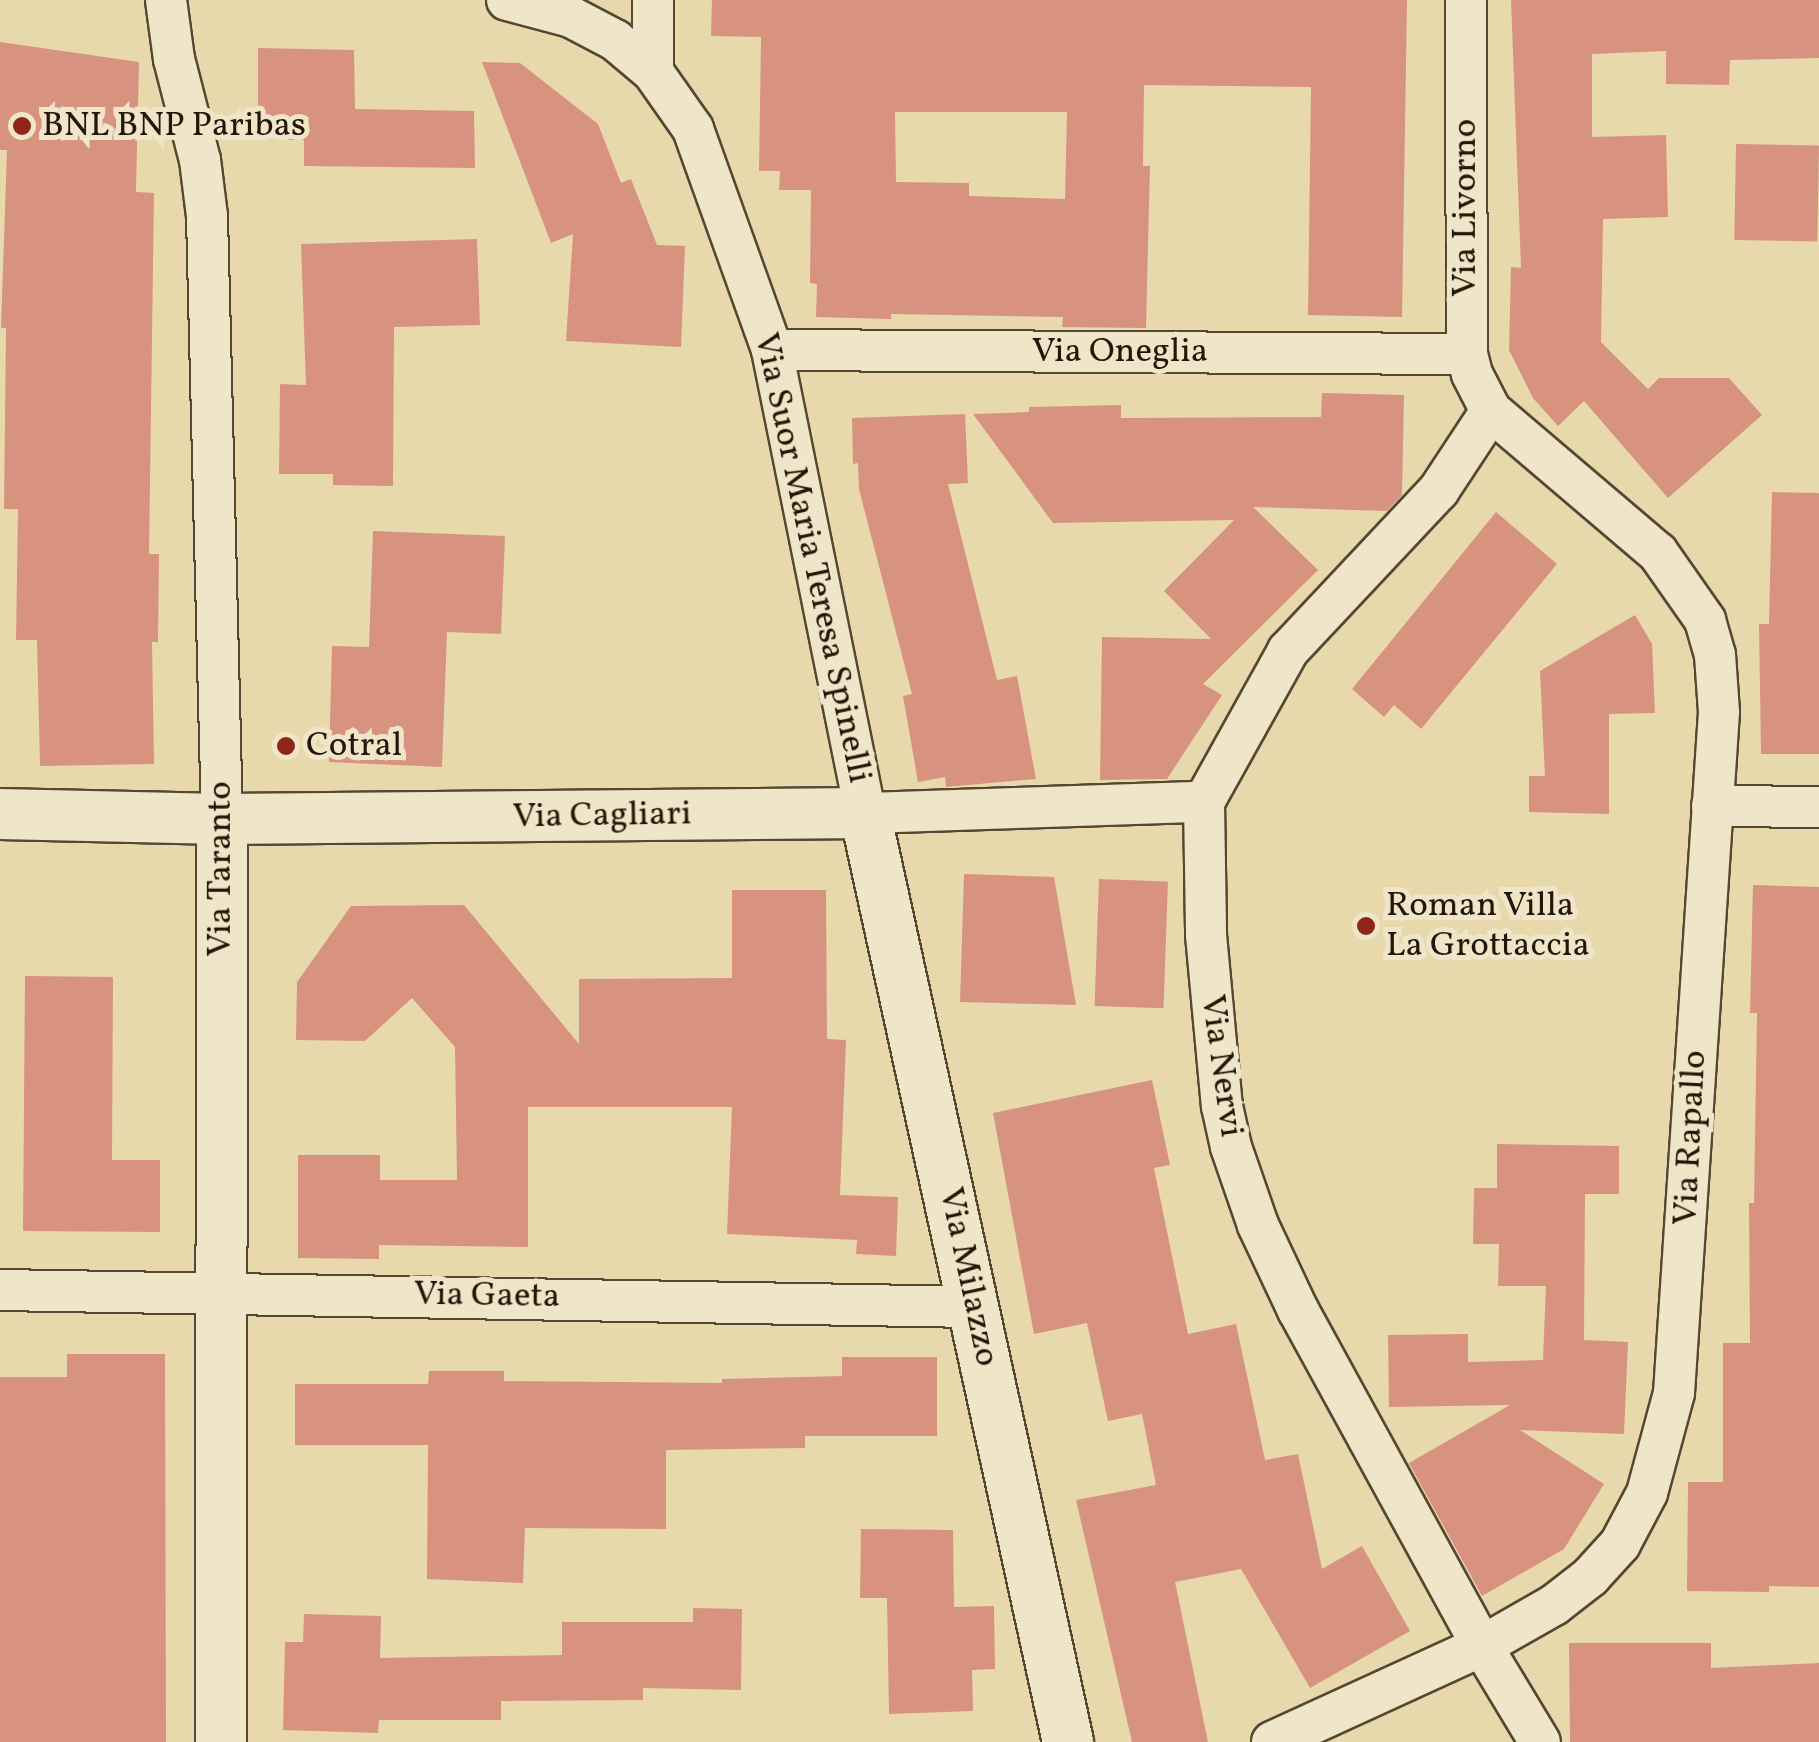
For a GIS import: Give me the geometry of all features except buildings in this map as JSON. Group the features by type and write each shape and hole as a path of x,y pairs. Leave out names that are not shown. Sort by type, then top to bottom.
{"street":[{"name":"Via Taranto","path":"166,0 168,30 194,128 206,216 222,819 221,1742"},
{"name":"Via Suor Maria Teresa Spinelli","path":"508,0 593,28 653,72 699,142 772,350 865,813"},
{"path":"653,0 653,72"},
{"name":"Via Livorno","path":"1466,0 1466,354 1491,411"},
{"name":"Via Oneglia","path":"772,350 1466,354"},
{"name":"Via Nervi","path":"1491,411 1439,490 1288,651 1204,802 1206,935 1216,1064 1243,1187 1298,1310 1482,1646 1540,1742"},
{"name":"Via Rapallo","path":"1272,1742 1482,1646 1554,1605 1606,1560 1647,1492 1666,1433 1678,1350 1719,712 1715,655 1705,620 1658,553 1491,411"},
{"name":"Via Cagliari","path":"0,814 222,819 865,813 1204,802"},
{"path":"1712,806 1819,807"},
{"name":"Via Milazzo","path":"865,813 1068,1742"},
{"name":"Via Gaeta","path":"0,1290 222,1290 974,1307"}],"place":[{"name":"BNL BNP Paribas","path":"22,126"},
{"name":"Cotral","path":"286,746"},
{"name":"Roman Villa La Grottaccia","path":"1366,926"}]}
